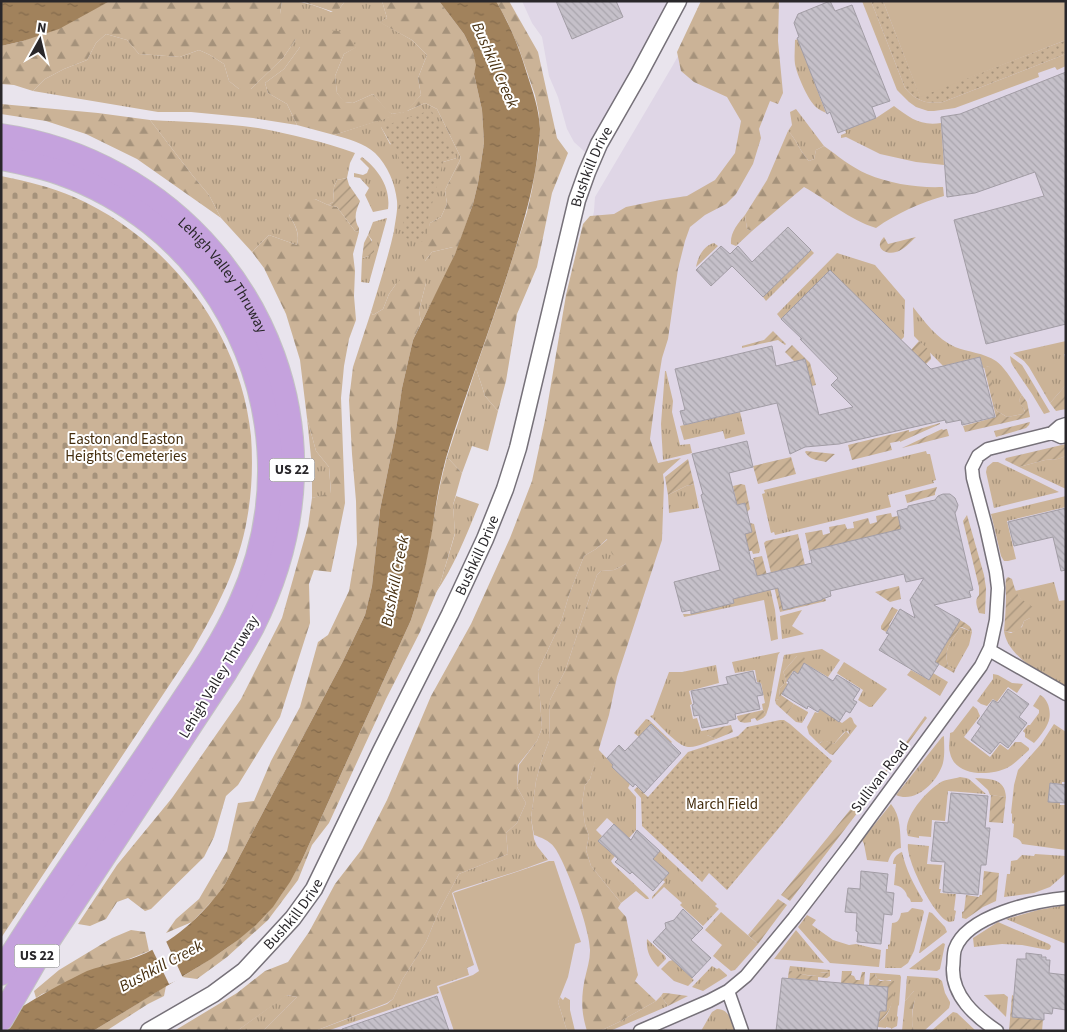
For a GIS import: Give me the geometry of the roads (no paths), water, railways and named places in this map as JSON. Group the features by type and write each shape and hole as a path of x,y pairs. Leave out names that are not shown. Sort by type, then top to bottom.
{"highway":[{"name":"Lehigh Valley Thruway","path":"1,136 26,140 68,152 109,170 170,210 206,245 236,283 261,327 279,376 286,403 290,430 292,479 286,528 280,554 252,626 225,672 68,889 18,945 1,973"},
{"name":"Lehigh Valley Thruway","path":"1,158 60,173 99,189 137,212 190,259 204,276 230,316 250,358 264,407 268,432 270,478 267,516 258,558 240,606 208,662 137,769 68,889 37,957 1,1019"}],"street":[{"name":"Bushkill Drive","path":"149,1031 213,994 244,971 293,918 314,889 485,539 505,489 518,448 577,200 584,179 599,144 678,1"},
{"path":"1066,424 1060,426 1052,433 1061,437 1066,436"},
{"name":"Sullivan Road","path":"640,1031 709,1001 728,991 746,976 812,896 981,666 989,650 997,618 998,588 988,536 973,478 972,468 974,461 988,449 1052,433"},
{"path":"989,650 1066,694"},
{"path":"997,1031 984,1022 962,1000 953,973 955,949 968,931 987,918 1028,905 1066,898"},
{"path":"728,991 742,1031"}],"water":[{"path":"1,1 110,1 59,29 1,46"},
{"name":"Bushkill Creek","path":"439,1 496,1 510,28 524,64 537,108 540,133 533,182 522,227 446,458 438,491 426,561 411,620 302,860 273,907 256,925 211,959 93,1031 1,1031 1,1020 25,1005 87,971 131,959 158,947 190,924 209,905 225,884 342,663 365,615 372,586 380,510 396,430 402,388 413,340 455,254 473,204 484,143 482,110 474,74 476,65 473,52 464,34"}],"park label":[{"name":"Easton and Easton Heights Cemeteries","path":"126,448"},
{"name":"March Field","path":"722,804"}]}
